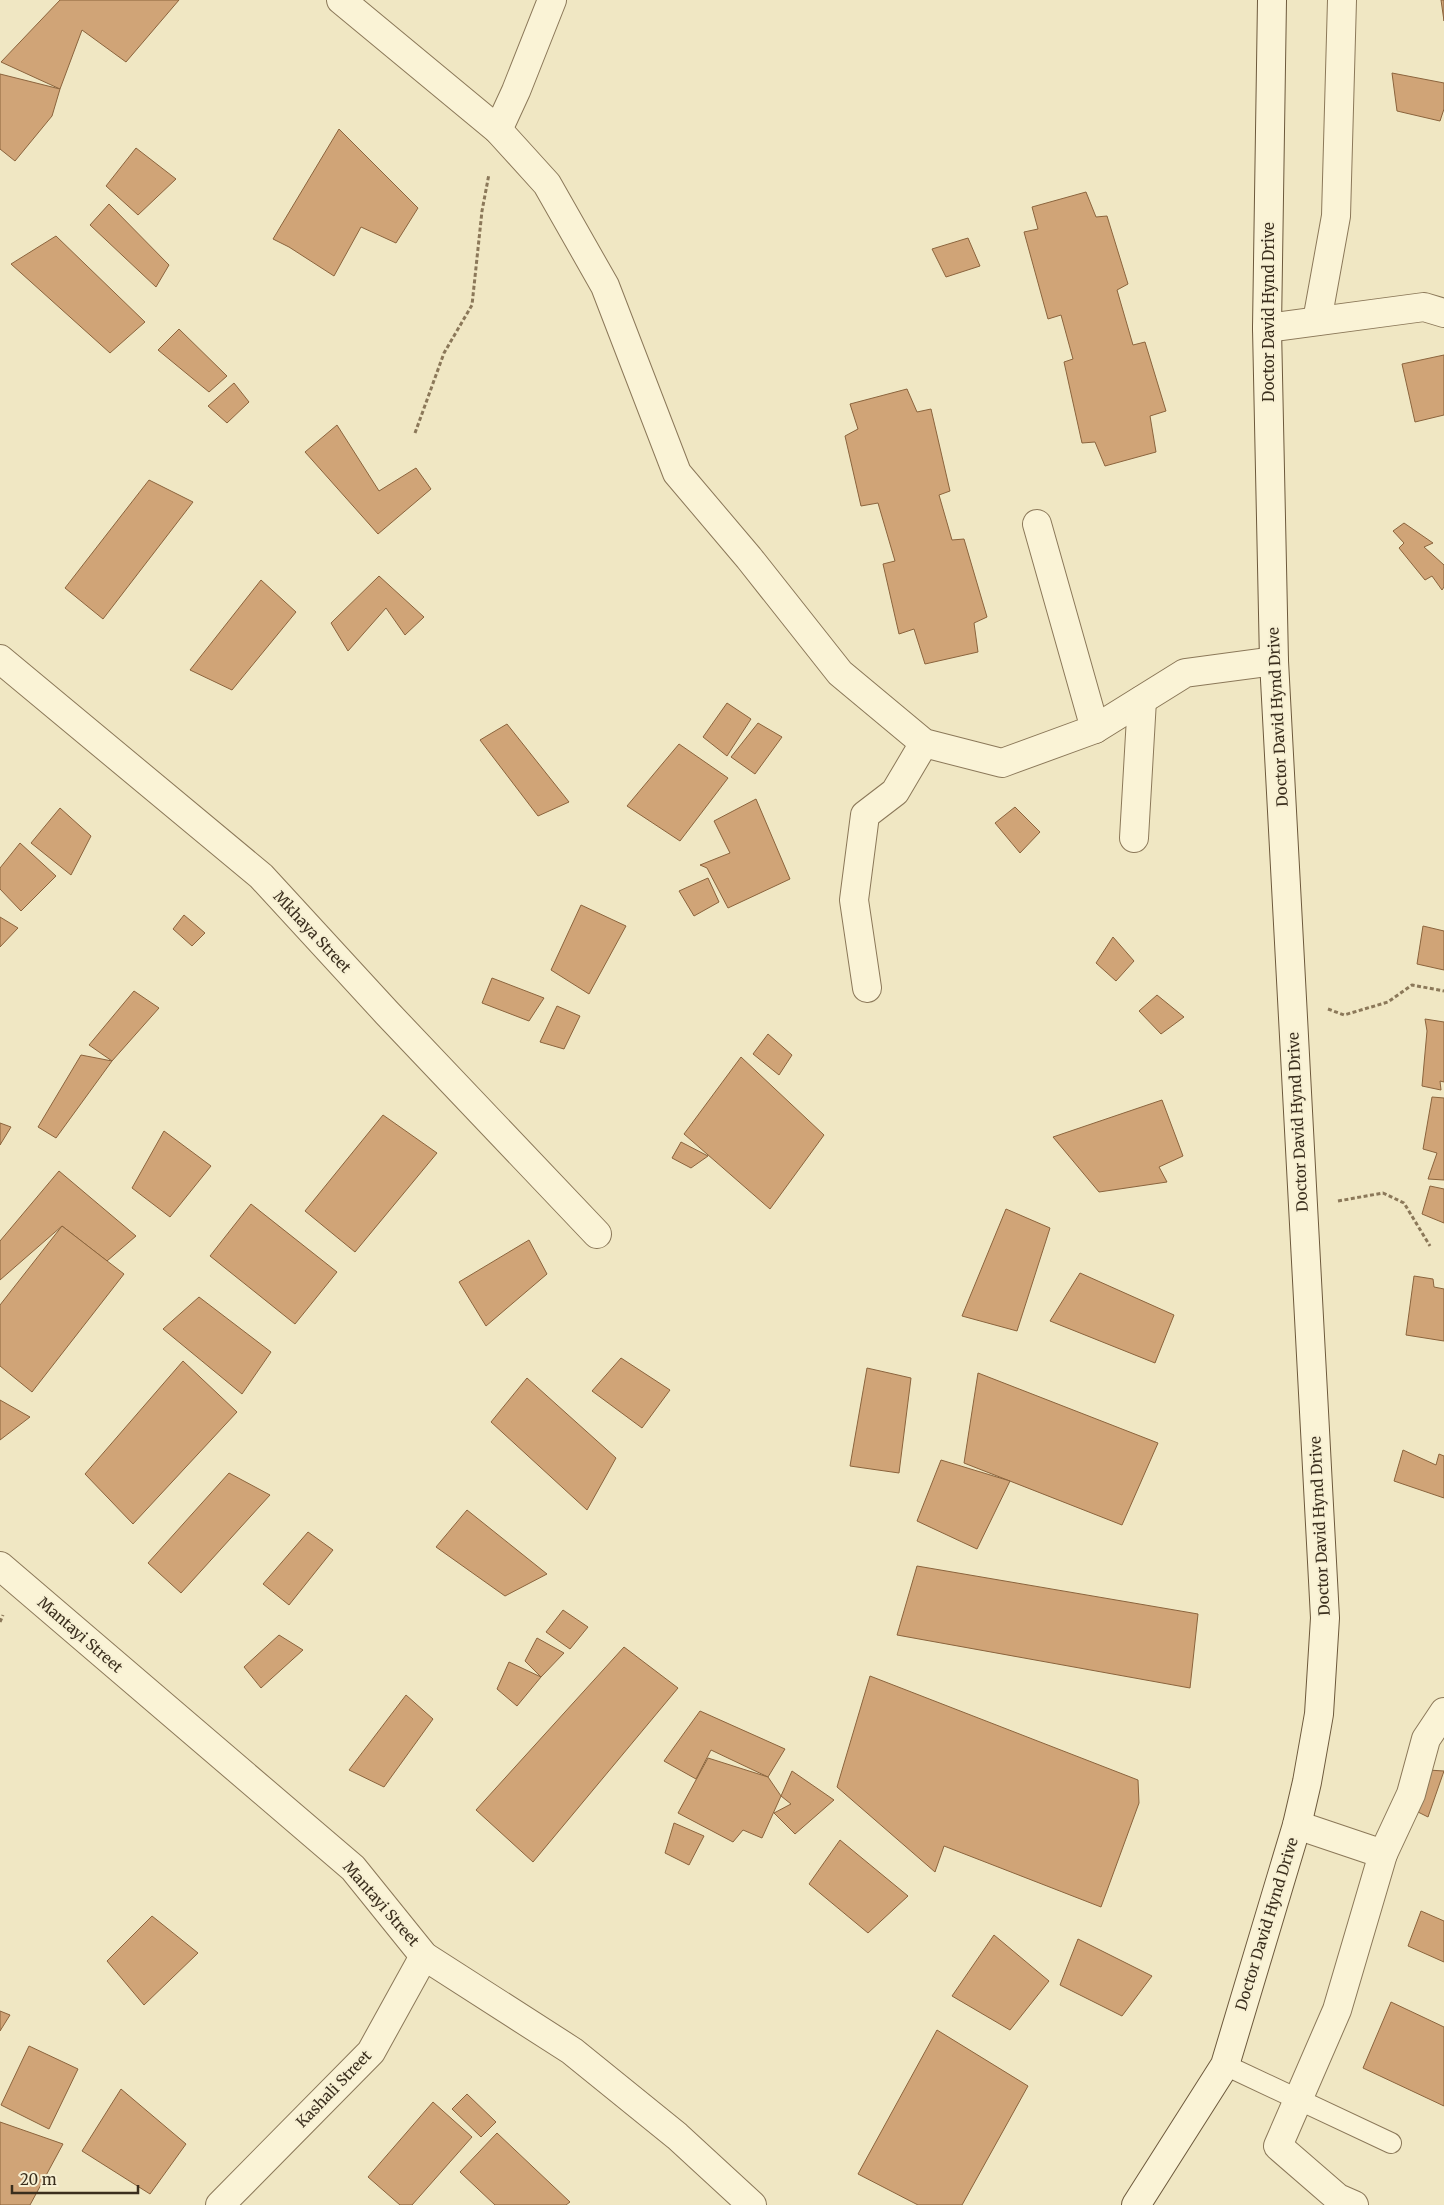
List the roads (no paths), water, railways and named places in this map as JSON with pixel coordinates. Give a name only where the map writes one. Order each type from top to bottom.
[{"type":"street","points":[[341,0],[498,130],[547,184],[605,286],[677,473],[749,558],[840,673],[924,743],[1002,764],[1095,729],[1185,673],[1274,661]]},
{"type":"street","points":[[498,130],[516,91],[552,0]]},
{"type":"street","name":"Doctor David Hynd Drive","points":[[1136,2205],[1225,2065],[1297,1824],[1319,1714],[1325,1618],[1274,661],[1267,328],[1272,0]]},
{"type":"street","points":[[1317,321],[1336,216],[1342,0]]},
{"type":"street","points":[[1267,328],[1424,307],[1444,313]]},
{"type":"street","points":[[1037,524],[1095,729]]},
{"type":"street","name":"Mkhaya Street","points":[[0,659],[261,876],[387,1013],[597,1234]]},
{"type":"street","points":[[1134,838],[1142,700]]},
{"type":"street","points":[[867,988],[854,900],[865,815],[895,792],[924,743]]},
{"type":"street","name":"Mantayi Street","points":[[0,1566],[353,1868],[424,1956],[572,2050],[677,2136],[752,2205]]},
{"type":"street","points":[[1354,2205],[1338,2198],[1278,2146],[1337,2010],[1384,1854],[1412,1794],[1426,1739],[1444,1712]]},
{"type":"street","points":[[1297,1824],[1384,1854]]},
{"type":"street","name":"Kashali Street","points":[[220,2205],[371,2052],[424,1956]]},
{"type":"lane","points":[[1225,2065],[1391,2143]]}]
